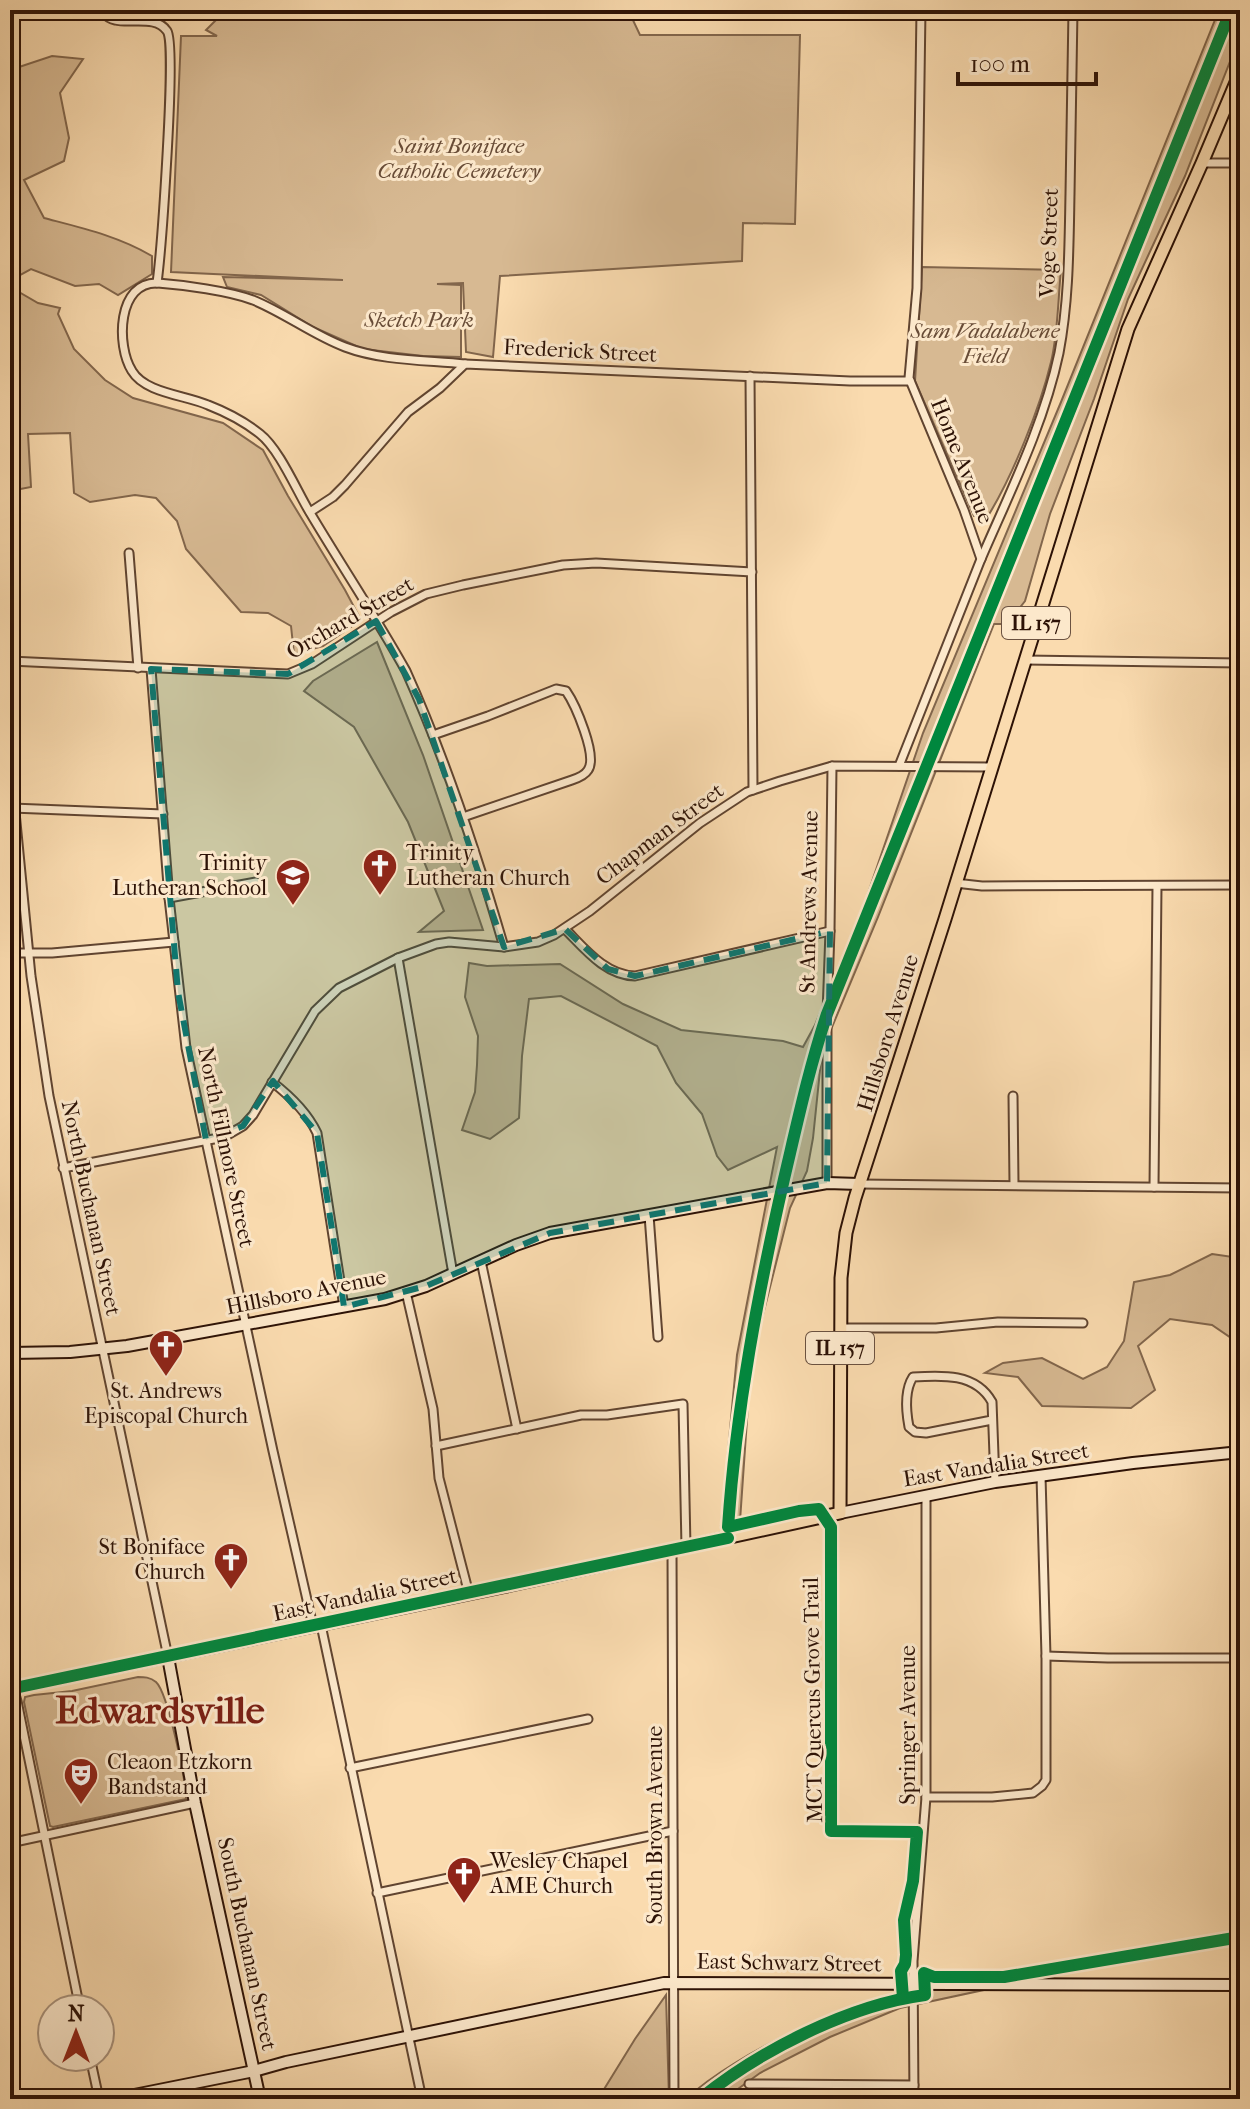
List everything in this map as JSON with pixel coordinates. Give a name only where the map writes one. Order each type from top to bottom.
[{"type":"main road","name":"Hillsboro Avenue","points":[[859,1184],[1128,329],[1240,73]]},
{"type":"main road","name":"IL 157","points":[[840,1513],[841,1278],[845,1241],[859,1184]]},
{"type":"main road","name":"East Vandalia Street","points":[[11,1685],[168,1657],[840,1513]]},
{"type":"street","points":[[100,10],[113,20],[157,23],[170,35],[171,75],[157,283],[149,284],[131,295],[124,313],[124,349],[131,371],[151,387],[230,415],[260,434],[275,449],[406,671],[463,817],[504,947]]},
{"type":"street","name":"Home Avenue","points":[[899,766],[981,559],[908,372],[918,273],[921,10]]},
{"type":"street","name":"Voge Street","points":[[981,559],[1033,435],[1059,351],[1069,251],[1073,10]]},
{"type":"street","points":[[1202,163],[1240,163]]},
{"type":"street","name":"Frederick Street","points":[[157,283],[223,292],[252,300],[330,341],[365,353],[465,364],[910,381]]},
{"type":"street","points":[[310,512],[333,497],[408,412],[465,364]]},
{"type":"street","points":[[750,376],[753,790]]},
{"type":"street","points":[[129,553],[138,668]]},
{"type":"street","name":"Orchard Street","points":[[10,661],[288,674],[312,664],[376,621],[426,594],[463,585],[563,565],[596,563],[752,572]]},
{"type":"street","points":[[1025,660],[1240,663]]},
{"type":"street","name":"North Fillmore Street","points":[[151,669],[169,898],[184,1034],[246,1326],[350,1768],[422,2099]]},
{"type":"street","points":[[433,735],[556,689],[562,689],[570,697],[582,726],[591,757],[586,773],[463,817]]},
{"type":"street","name":"North Buchanan Street","points":[[10,761],[12,808],[39,1042],[168,1657]]},
{"type":"street","name":"Chapman Street","points":[[63,1168],[224,1137],[243,1126],[253,1115],[315,1011],[347,984],[398,958],[436,944],[449,942],[504,947],[538,942],[565,929],[700,823],[753,790],[832,766],[991,767]]},
{"type":"street","name":"St Andrews Avenue","points":[[827,1183],[832,766]]},
{"type":"street","points":[[12,808],[163,814]]},
{"type":"street","points":[[169,898],[256,882]]},
{"type":"street","points":[[955,883],[982,886],[1240,885]]},
{"type":"street","points":[[1154,1187],[1157,886]]},
{"type":"street","points":[[565,929],[608,969],[627,976],[830,931]]},
{"type":"street","points":[[10,953],[92,950],[174,942]]},
{"type":"street","points":[[398,958],[453,1274]]},
{"type":"street","points":[[272,1082],[309,1119],[317,1133],[344,1307]]},
{"type":"street","points":[[1013,1096],[1014,1184]]},
{"type":"street","name":"Hillsboro Avenue","points":[[10,1353],[102,1349],[344,1307],[406,1292],[550,1233],[827,1183],[859,1184]]},
{"type":"street","points":[[859,1184],[1240,1188]]},
{"type":"street","points":[[649,1215],[658,1337]]},
{"type":"street","points":[[481,1261],[517,1429]]},
{"type":"street","points":[[406,1292],[433,1409],[439,1478],[469,1594]]},
{"type":"street","points":[[840,1328],[936,1328],[998,1322],[1083,1323]]},
{"type":"street","points":[[992,1420],[926,1433],[915,1432],[909,1427],[907,1417],[908,1384],[913,1377],[943,1375],[961,1378],[978,1385],[987,1393],[992,1402],[995,1482]]},
{"type":"street","points":[[436,1446],[581,1415],[607,1415],[683,1404],[686,1547]]},
{"type":"street","name":"East Vandalia Street","points":[[840,1513],[995,1482],[1240,1452]]},
{"type":"street","points":[[926,1797],[992,1797],[1033,1793],[1046,1780],[1041,1476]]},
{"type":"street","name":"Springer Avenue","points":[[914,2099],[913,1961],[926,1797],[926,1495]]},
{"type":"street","name":"South Brown Avenue","points":[[672,1550],[674,2099]]},
{"type":"street","points":[[1046,1656],[1240,1658]]},
{"type":"street","name":"South Buchanan Street","points":[[168,1657],[195,1803],[260,2099]]},
{"type":"street","points":[[11,1685],[17,1701],[77,1993]]},
{"type":"street","points":[[350,1768],[588,1719]]},
{"type":"street","points":[[10,1843],[195,1803]]},
{"type":"street","points":[[377,1893],[673,1831]]},
{"type":"street","name":"East Schwarz Street","points":[[114,2099],[673,1982],[1240,1985]]},
{"type":"street","points":[[93,2073],[99,2099]]},
{"type":"street","points":[[749,2084],[914,2085]]},
{"type":"highlighted area","points":[[376,621],[419,699],[504,947],[565,929],[608,969],[635,976],[830,931],[827,1183],[550,1233],[426,1286],[344,1307],[317,1133],[273,1081],[243,1126],[206,1140],[178,992],[151,669],[288,674]]},
{"type":"green space","name":"Saint Boniface Catholic Cemetery","points":[[226,10],[625,10],[640,35],[800,35],[795,224],[743,223],[742,261],[500,276],[493,357],[466,352],[463,283],[437,284],[461,285],[461,357],[363,349],[313,327],[261,295],[227,287],[223,277],[343,280],[171,272],[181,36],[217,36],[206,30]]},
{"type":"green space","points":[[1219,10],[1240,10],[1240,36],[1185,176],[1128,299],[1050,514],[1025,601],[1007,624],[994,624],[822,1051],[807,1171],[790,1208],[751,1362],[740,1521],[721,1525],[737,1355],[777,1147],[728,1170],[717,1156],[702,1114],[676,1083],[657,1046],[561,996],[529,999],[519,1118],[490,1139],[462,1130],[475,1092],[477,1065],[478,1036],[465,997],[469,963],[487,966],[560,964],[623,1004],[681,1030],[783,1041],[803,1047],[815,1025],[867,896],[923,733]]},
{"type":"green space","points":[[52,56],[83,59],[60,93],[69,138],[64,161],[24,180],[44,218],[100,233],[139,249],[152,256],[152,274],[118,295],[99,284],[75,286],[31,269],[20,275],[19,292],[38,303],[60,308],[58,314],[74,349],[105,380],[133,398],[223,423],[263,450],[361,620],[323,646],[294,654],[291,626],[268,613],[241,612],[186,549],[177,521],[156,498],[135,495],[90,502],[74,493],[70,433],[28,434],[31,487],[10,491],[10,70]]},
{"type":"green space","name":"Sam Vadalabene Field","points":[[922,267],[1061,270],[1055,340],[1046,380],[1016,461],[988,516],[974,516],[915,381]]},
{"type":"green space","points":[[377,642],[423,755],[483,930],[419,932],[444,911],[408,822],[354,727],[304,691],[313,681]]},
{"type":"green space","points":[[1212,1254],[1240,1258],[1240,1344],[1212,1325],[1170,1319],[1138,1346],[1155,1390],[1131,1408],[1042,1406],[1018,1377],[985,1373],[1003,1363],[1042,1358],[1083,1379],[1107,1367],[1124,1341],[1134,1282],[1170,1275]]},
{"type":"green space","points":[[138,1677],[152,1679],[161,1689],[176,1738],[186,1799],[50,1826],[25,1697]]},
{"type":"green space","points":[[1240,1930],[1240,1944],[1058,1974],[900,2008],[830,2037],[760,2073],[724,2099],[686,2099],[722,2071],[772,2042],[851,2009],[975,1977]]},
{"type":"green space","points":[[666,1995],[669,2099],[598,2099],[635,2039]]},
{"type":"cycle path","name":"MCT Quercus Grove Trail","points":[[903,1998],[901,1971],[906,1955],[904,1920],[913,1881],[917,1832],[831,1831],[831,1527],[819,1509],[728,1527],[736,1439],[749,1352],[784,1179],[827,1014],[1231,10]]},
{"type":"cycle path","points":[[10,1689],[728,1538]]},
{"type":"cycle path","points":[[700,2099],[749,2064],[806,2033],[866,2009],[925,1995],[924,1973],[934,1977],[1004,1977],[1240,1937]]},
{"type":"place","name":"Trinity Lutheran Church","points":[[380,897]]},
{"type":"place","name":"Trinity Lutheran School","points":[[293,907]]},
{"type":"place","name":"St. Andrews Episcopal Church","points":[[166,1378]]},
{"type":"place","name":"St Boniface Church","points":[[231,1591]]},
{"type":"place","name":"Cleaon Etzkorn Bandstand","points":[[81,1806]]},
{"type":"place","name":"Wesley Chapel AME Church","points":[[464,1905]]},
{"type":"district","name":"Edwardsville","points":[[160,1710]]},
{"type":"park label","name":"Sketch Park","points":[[419,320]]}]
